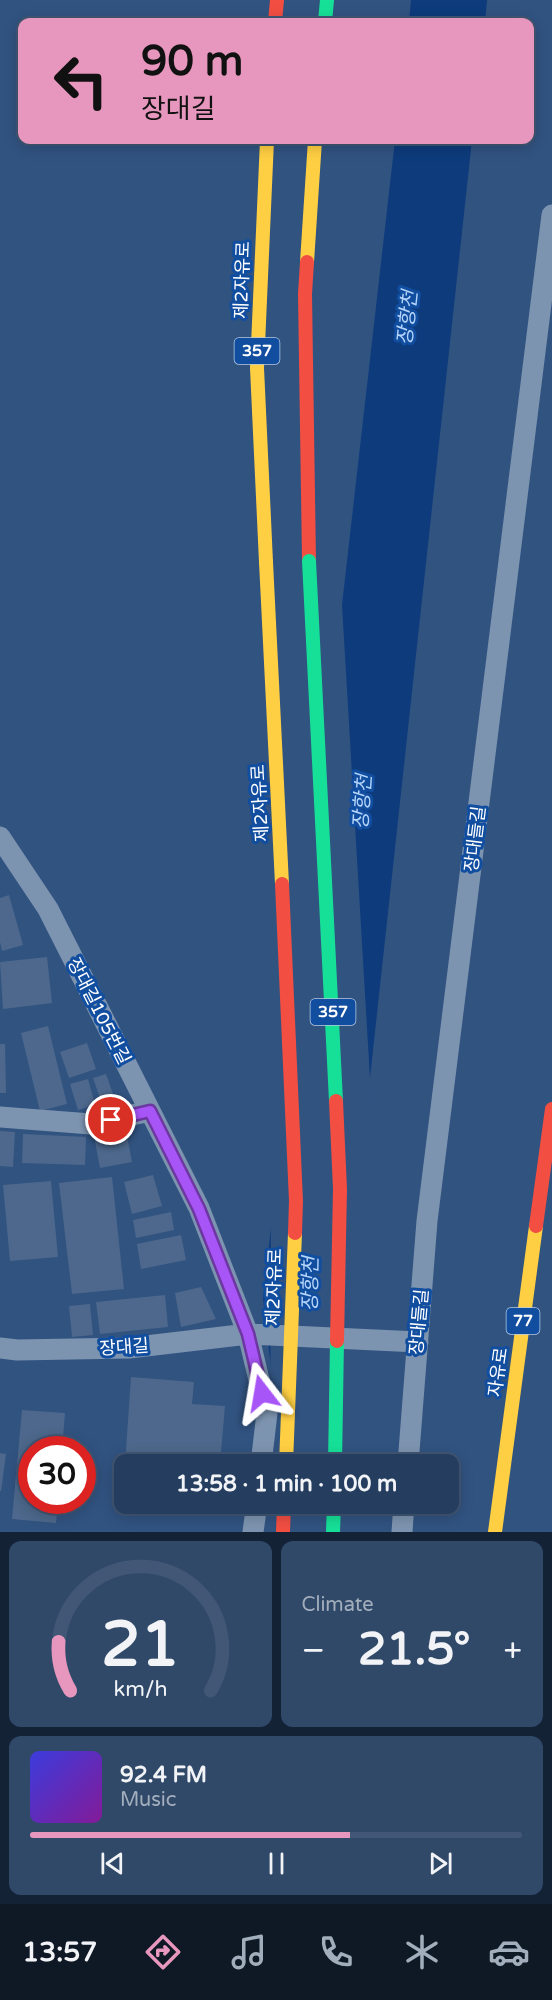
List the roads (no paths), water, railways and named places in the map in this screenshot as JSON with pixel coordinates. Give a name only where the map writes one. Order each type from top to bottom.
[{"type":"highway","points":[[275,18],[277,0]]},
{"type":"highway","points":[[325,18],[327,0]]},
{"type":"highway","name":"제2자유로","points":[[267,144],[257,368],[296,1201],[286,1454]]},
{"type":"highway","name":"357","points":[[315,144],[305,294],[309,561],[329,926],[340,1189],[335,1454]]},
{"type":"highway","name":"자유로","points":[[495,1532],[552,1109]]},
{"type":"highway","points":[[283,1532],[284,1514]]},
{"type":"highway","points":[[333,1532],[334,1514]]},
{"type":"street","name":"장대들길","points":[[408,1454],[410,1341],[427,1221],[552,215]]},
{"type":"street","name":"장대길105번길","points":[[0,837],[48,909],[199,1209],[254,1334],[267,1413],[262,1454]]},
{"type":"street","points":[[0,1117],[91,1124],[150,1111]]},
{"type":"street","name":"장대길","points":[[0,1348],[17,1350],[129,1348],[254,1334],[410,1341]]},
{"type":"street","points":[[253,1532],[255,1514]]},
{"type":"street","points":[[402,1532],[403,1514]]},
{"type":"water","points":[[411,0],[487,0],[485,18],[409,18]]},
{"type":"water","name":"장항천","points":[[395,144],[472,144],[344,1317],[275,1403],[263,1298]]}]
